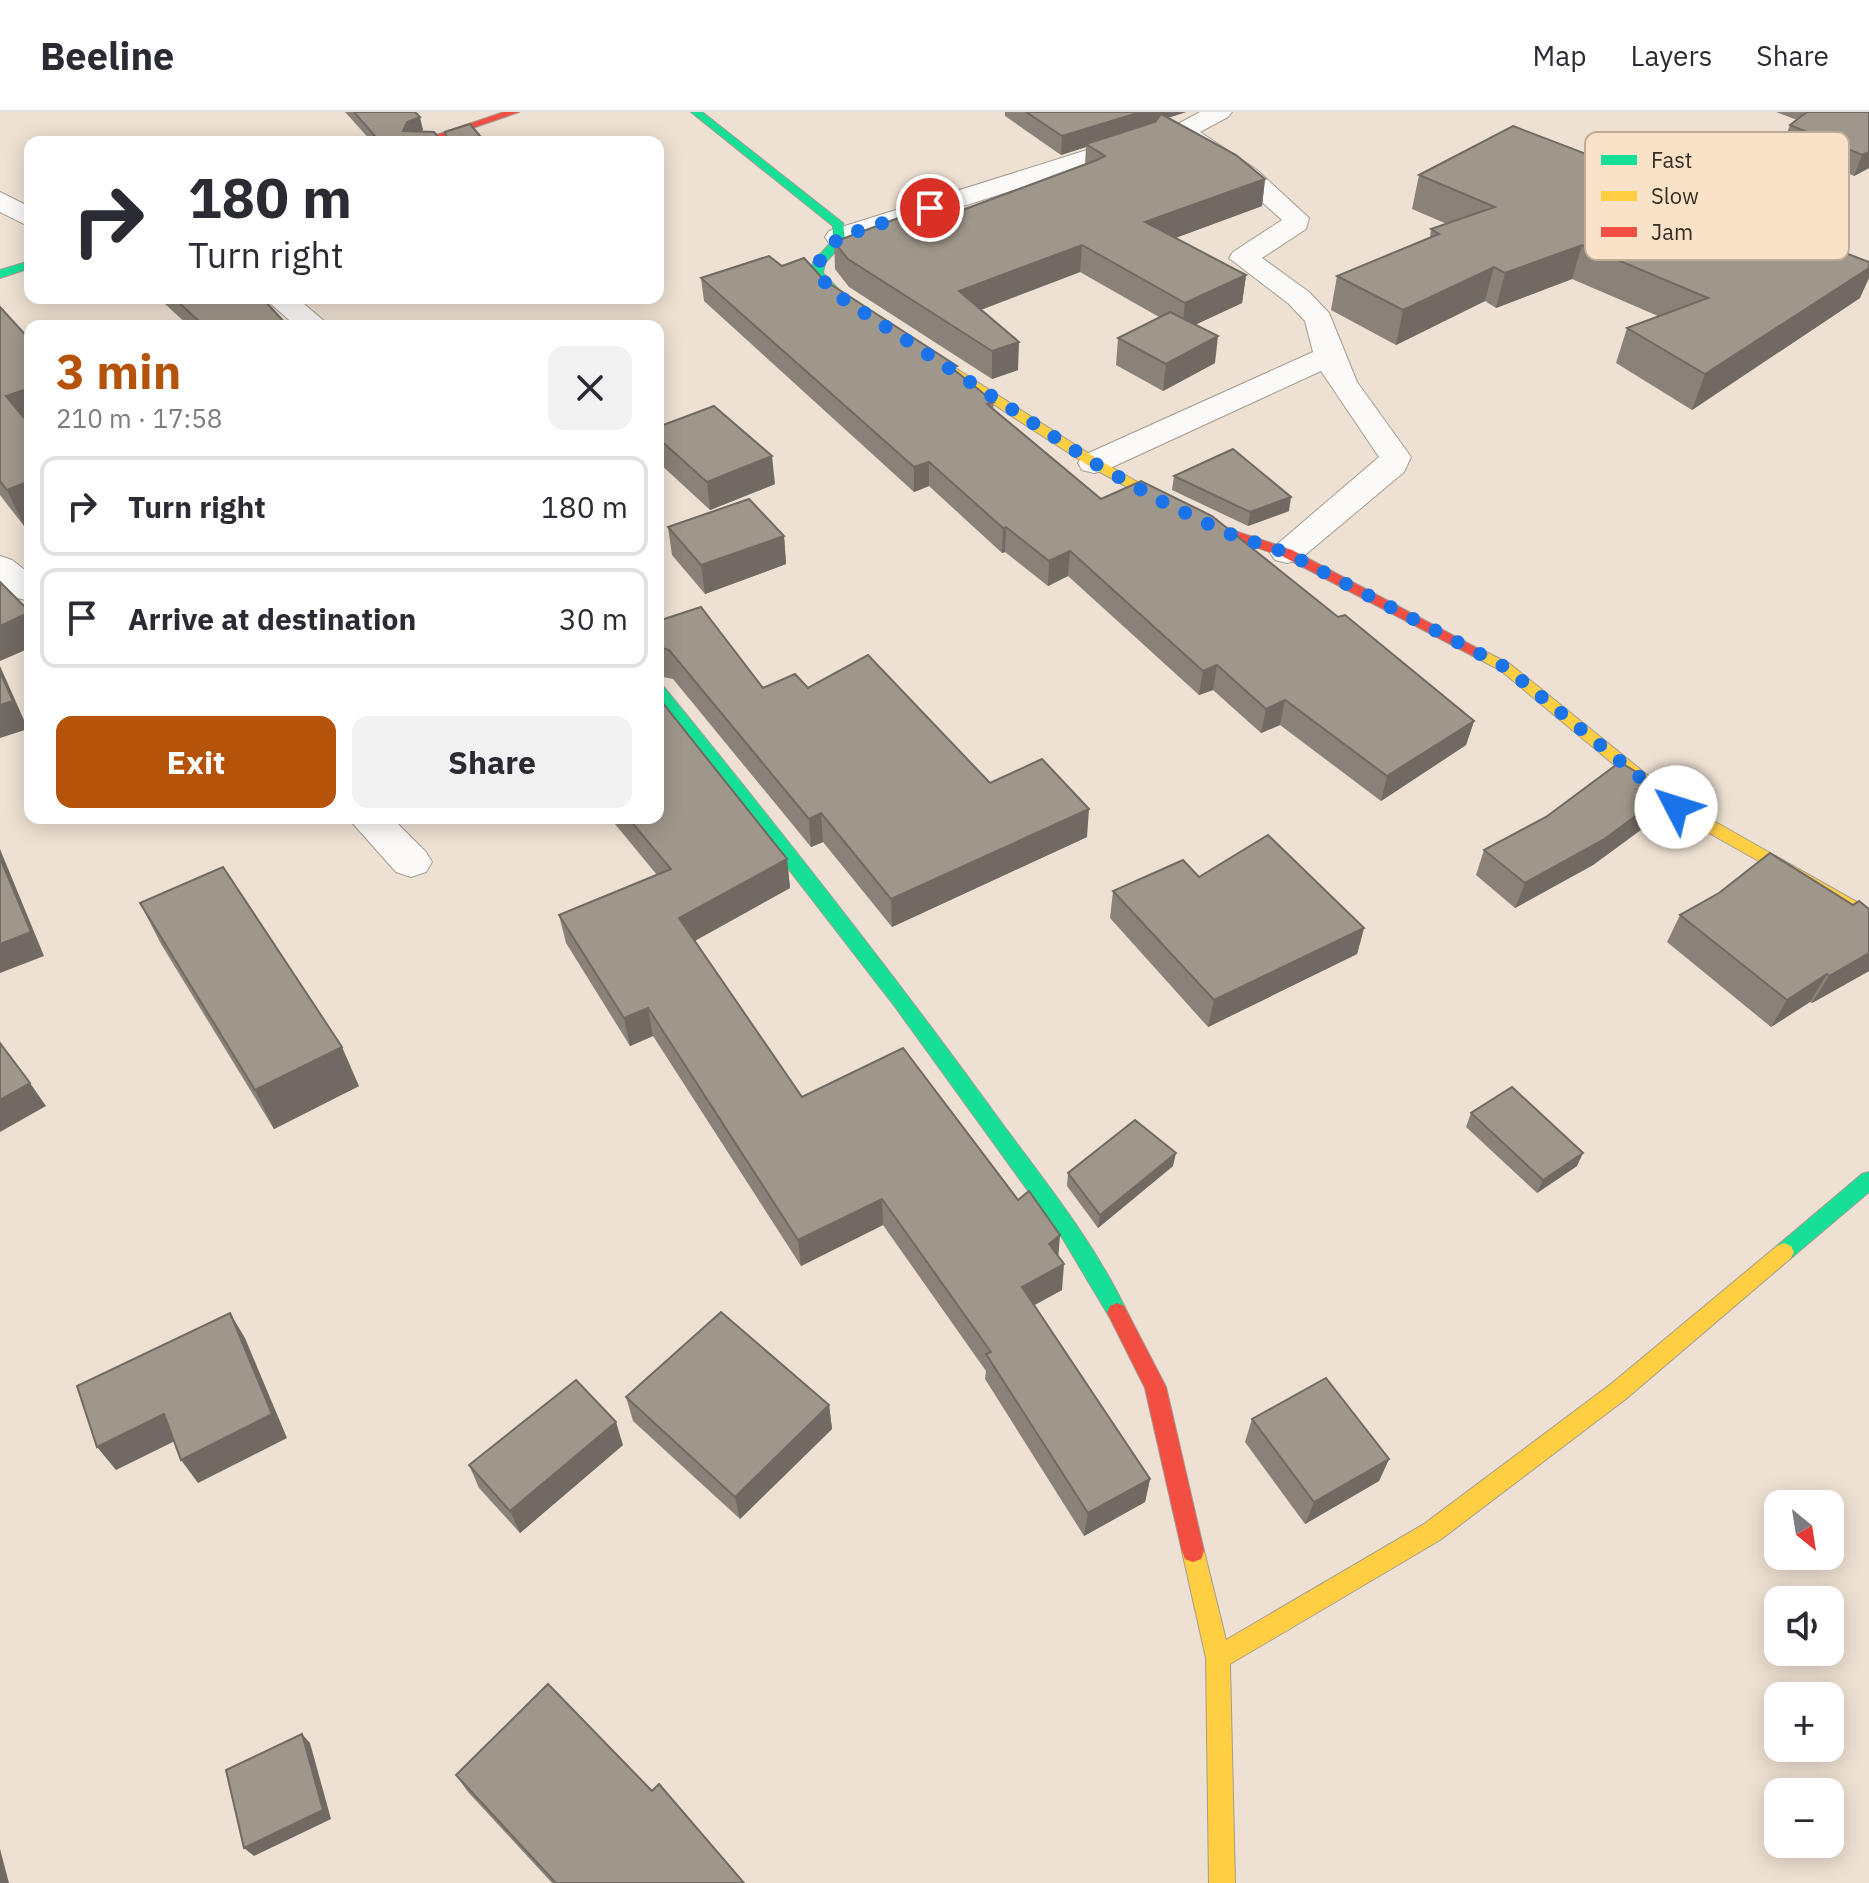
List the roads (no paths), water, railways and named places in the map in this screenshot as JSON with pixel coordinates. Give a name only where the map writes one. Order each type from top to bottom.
[{"type":"street","points":[[440,136],[514,112]]},
{"type":"street","points":[[696,112],[839,225],[839,237]]},
{"type":"street","points":[[1219,112],[1185,130],[1195,145],[1233,165],[1270,194],[1295,218],[1296,223],[1243,258],[1299,298],[1319,319],[1329,356],[1357,405],[1395,457],[1392,465],[1287,553]]},
{"type":"street","points":[[875,320],[837,295],[817,274],[819,262],[839,237],[1143,140]]},
{"type":"street","points":[[0,200],[24,215]]},
{"type":"street","points":[[0,274],[24,266]]},
{"type":"street","points":[[287,304],[307,320]]},
{"type":"street","points":[[900,337],[1094,463],[1161,501],[1227,533],[1287,553],[1505,667],[1676,807],[1869,917]]},
{"type":"street","points":[[1094,463],[1329,356]]},
{"type":"street","points":[[0,567],[24,586]]},
{"type":"street","points":[[664,697],[778,837],[948,1064],[1096,1270],[1155,1387],[1218,1658],[1222,1883]]},
{"type":"street","points":[[374,824],[411,862]]},
{"type":"street","points":[[1218,1658],[1432,1532],[1619,1391],[1869,1180]]}]
